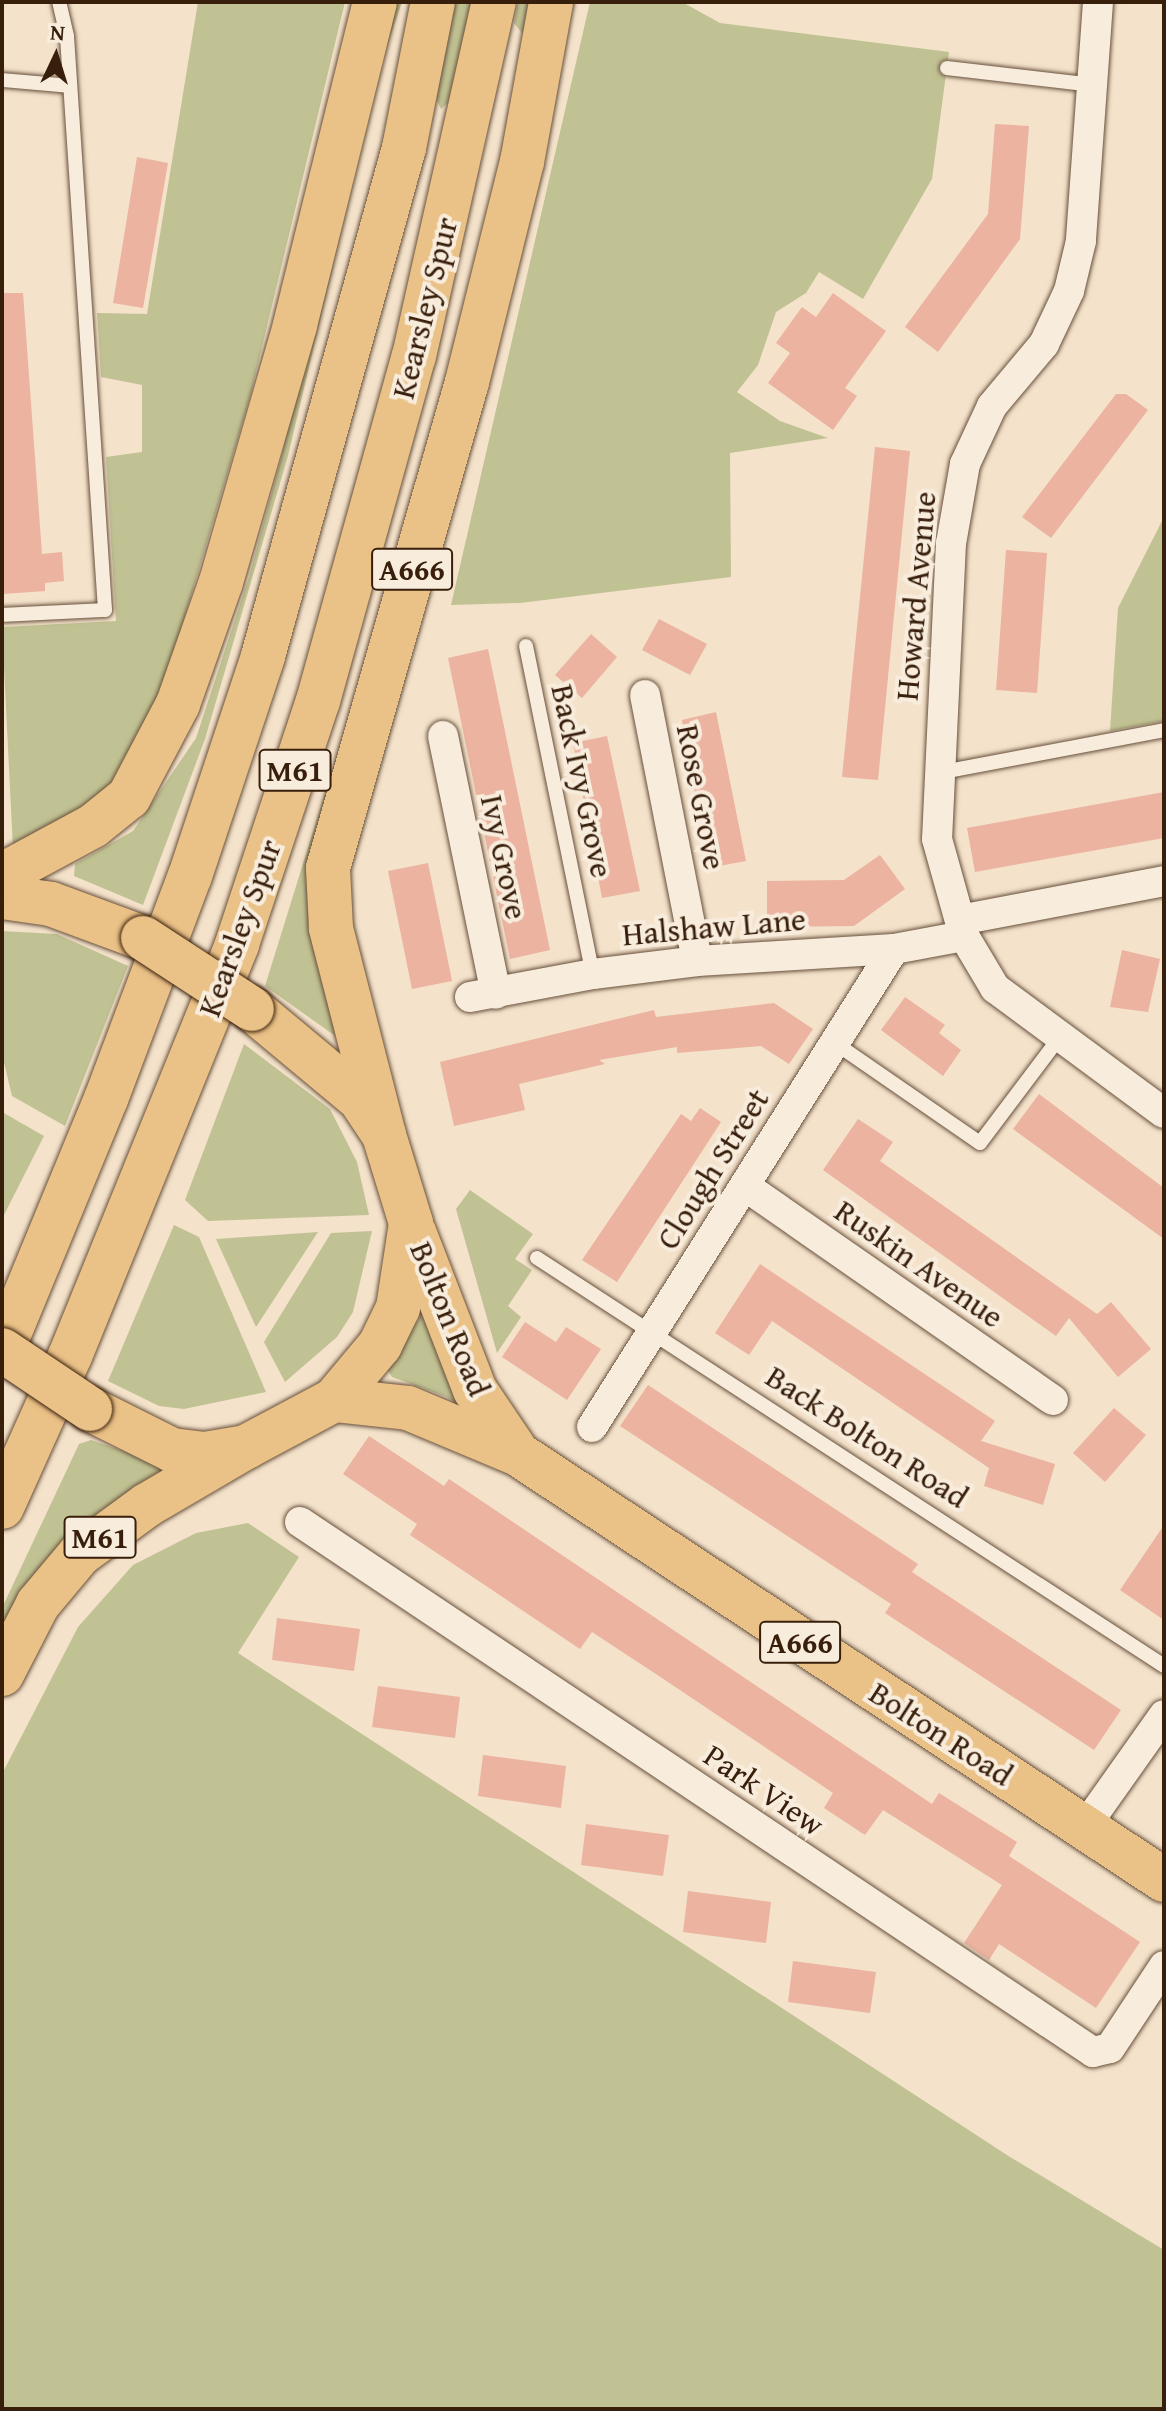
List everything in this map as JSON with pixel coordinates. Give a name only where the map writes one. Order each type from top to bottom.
[{"type":"main road","points":[[2,875],[93,826],[129,797],[178,704],[221,582],[295,325],[375,2]]},
{"type":"main road","name":"Kearsley Spur","points":[[2,1350],[118,1070],[190,876],[263,656],[404,148],[433,2]]},
{"type":"main road","name":"Kearsley Spur","points":[[2,1507],[70,1356],[237,944],[313,715],[414,356],[494,2]]},
{"type":"main road","name":"A666","points":[[2,1350],[90,1409],[172,1450],[205,1454],[246,1447],[334,1400],[380,1345],[398,1308],[411,1223],[384,1135],[331,928],[328,868],[467,382],[522,162],[551,2]]},
{"type":"main road","name":"A666","points":[[2,897],[51,904],[143,938],[252,1009],[360,1099],[384,1135]]},
{"type":"main road","name":"Bolton Road","points":[[411,1223],[475,1390],[518,1454]]},
{"type":"main road","name":"Bolton Road","points":[[334,1400],[408,1408],[518,1454],[1164,1880]]},
{"type":"main road","name":"M61","points":[[2,1674],[38,1604],[80,1554],[147,1505],[246,1447]]},
{"type":"street","name":"Howard Avenue","points":[[1098,2],[1081,241],[1069,291],[1044,344],[992,406],[965,464],[951,543],[937,773],[937,839],[962,928],[995,988],[1164,1113]]},
{"type":"street","name":"Rose Grove","points":[[645,695],[697,961]]},
{"type":"street","name":"Ivy Grove","points":[[443,736],[483,996]]},
{"type":"street","name":"Halshaw Lane","points":[[483,996],[593,974],[697,961],[894,949],[962,928],[1164,881]]},
{"type":"street","name":"Clough Street","points":[[592,1427],[894,949]]},
{"type":"street","name":"Ruskin Avenue","points":[[745,1186],[1053,1400]]},
{"type":"street","name":"Park View","points":[[300,1522],[1093,2052],[1110,2048],[1164,1966]]},
{"type":"street","points":[[1084,1828],[1164,1715]]},
{"type":"lane","points":[[2,615],[105,610],[70,86],[59,2]]},
{"type":"lane","points":[[947,68],[1093,85]]},
{"type":"lane","points":[[2,80],[70,86]]},
{"type":"lane","name":"Back Ivy Grove","points":[[526,646],[593,974]]},
{"type":"lane","points":[[937,773],[1164,730]]},
{"type":"lane","points":[[835,1043],[980,1143],[1059,1038]]},
{"type":"lane","name":"Back Bolton Road","points":[[537,1258],[1164,1666]]},
{"type":"green space","points":[[198,2],[345,2],[250,397],[167,677],[121,784],[13,849],[2,627],[116,621],[106,457],[142,452],[142,385],[101,377],[97,313],[147,314]]},
{"type":"green space","points":[[387,2],[402,2],[380,67],[288,456],[205,739],[143,905],[74,876],[75,864],[133,831],[196,738],[249,577],[282,455]]},
{"type":"green space","points":[[454,2],[471,2],[454,97],[441,109],[433,92]]},
{"type":"green space","points":[[518,2],[534,2],[470,309],[420,509],[320,840],[316,903],[343,1036],[338,1038],[265,986],[421,484],[477,264],[526,38],[514,23]]},
{"type":"green space","points":[[590,2],[682,2],[720,23],[949,52],[932,179],[863,299],[819,272],[806,293],[776,312],[758,365],[737,392],[780,421],[828,438],[730,453],[731,577],[520,603],[451,605]]},
{"type":"green space","points":[[1164,517],[1164,721],[1110,731],[1118,608]]},
{"type":"green space","points":[[2,931],[57,934],[128,966],[65,1126],[12,1096],[2,1054]]},
{"type":"green space","points":[[244,1044],[330,1109],[357,1162],[369,1215],[208,1221],[185,1200]]},
{"type":"green space","points":[[2,1112],[44,1136],[2,1219]]},
{"type":"green space","points":[[470,1190],[533,1234],[515,1259],[532,1270],[508,1306],[521,1317],[497,1353],[456,1209]]},
{"type":"green space","points":[[174,1225],[199,1237],[266,1392],[184,1409],[159,1406],[108,1381]]},
{"type":"green space","points":[[372,1231],[353,1312],[337,1337],[285,1382],[264,1342],[331,1233]]},
{"type":"green space","points":[[318,1232],[256,1327],[216,1239]]},
{"type":"green space","points":[[425,1309],[473,1413],[447,1397],[392,1377],[387,1369]]},
{"type":"green space","points":[[91,1440],[162,1464],[165,1471],[2,1652],[2,1608],[79,1444]]},
{"type":"green space","points":[[248,1523],[299,1557],[238,1653],[1010,2157],[1164,2250],[1164,2409],[2,2409],[2,1774],[78,1627],[133,1565],[196,1533]]},
{"type":"building","points":[[995,124],[1029,126],[1020,239],[938,352],[905,327],[988,214]]},
{"type":"building","points":[[137,157],[168,163],[143,308],[113,303]]},
{"type":"building","points":[[2,293],[23,293],[42,554],[62,552],[64,581],[45,583],[45,591],[3,594]]},
{"type":"building","points":[[833,293],[886,331],[845,388],[857,396],[833,430],[768,383],[790,353],[776,343],[802,307],[816,317]]},
{"type":"building","points":[[1116,394],[1126,394],[1148,410],[1051,538],[1022,517]]},
{"type":"building","points":[[875,447],[910,451],[878,780],[842,777]]},
{"type":"building","points":[[1006,550],[1047,553],[1037,693],[996,690]]},
{"type":"building","points":[[659,619],[707,644],[690,675],[642,650]]},
{"type":"building","points":[[591,634],[617,657],[582,698],[555,675]]},
{"type":"building","points":[[488,649],[550,950],[510,959],[448,658]]},
{"type":"building","points":[[716,712],[746,861],[708,868],[682,720]]},
{"type":"building","points":[[607,736],[640,891],[602,898],[573,743]]},
{"type":"building","points":[[1164,792],[1164,838],[975,872],[967,828]]},
{"type":"building","points":[[880,855],[905,889],[854,926],[767,927],[767,881],[844,880]]},
{"type":"building","points":[[428,863],[452,981],[412,989],[388,871]]},
{"type":"building","points":[[1122,950],[1160,959],[1148,1012],[1110,1007]]},
{"type":"building","points":[[905,997],[945,1025],[939,1033],[961,1050],[943,1076],[881,1030]]},
{"type":"building","points":[[774,1003],[813,1029],[789,1064],[761,1046],[677,1053],[677,1047],[599,1060],[605,1064],[519,1084],[525,1110],[454,1126],[440,1062],[654,1010],[656,1017]]},
{"type":"building","points":[[1039,1094],[1164,1188],[1164,1239],[1013,1129]]},
{"type":"building","points":[[700,1108],[721,1122],[617,1282],[582,1260],[681,1114],[691,1121]]},
{"type":"building","points":[[858,1119],[893,1142],[880,1161],[1097,1314],[1111,1302],[1151,1349],[1118,1377],[1069,1318],[1056,1336],[823,1170]]},
{"type":"building","points":[[760,1264],[995,1421],[981,1441],[1055,1464],[1043,1505],[984,1486],[989,1468],[772,1321],[749,1355],[715,1333]]},
{"type":"building","points":[[525,1322],[556,1342],[566,1327],[601,1349],[567,1400],[502,1357]]},
{"type":"building","points":[[648,1385],[918,1564],[912,1572],[1121,1710],[1094,1750],[885,1613],[891,1604],[620,1426]]},
{"type":"building","points":[[1114,1408],[1146,1435],[1105,1482],[1073,1453]]},
{"type":"building","points":[[369,1436],[444,1486],[449,1479],[932,1804],[939,1793],[1017,1842],[1009,1856],[1140,1942],[1096,2008],[999,1944],[989,1960],[964,1943],[1002,1885],[883,1810],[865,1835],[824,1808],[833,1793],[662,1678],[592,1632],[580,1649],[410,1535],[417,1524],[343,1474]]},
{"type":"building","points":[[1164,1525],[1164,1620],[1120,1590]]},
{"type":"building","points":[[277,1618],[360,1629],[354,1671],[272,1660]]},
{"type":"building","points":[[378,1686],[460,1697],[455,1738],[372,1727]]},
{"type":"building","points":[[483,1755],[566,1766],[561,1808],[478,1796]]},
{"type":"building","points":[[586,1824],[669,1835],[663,1876],[581,1865]]},
{"type":"building","points":[[688,1891],[771,1902],[766,1943],[683,1932]]},
{"type":"building","points":[[793,1961],[876,1972],[870,2013],[788,2002]]}]
